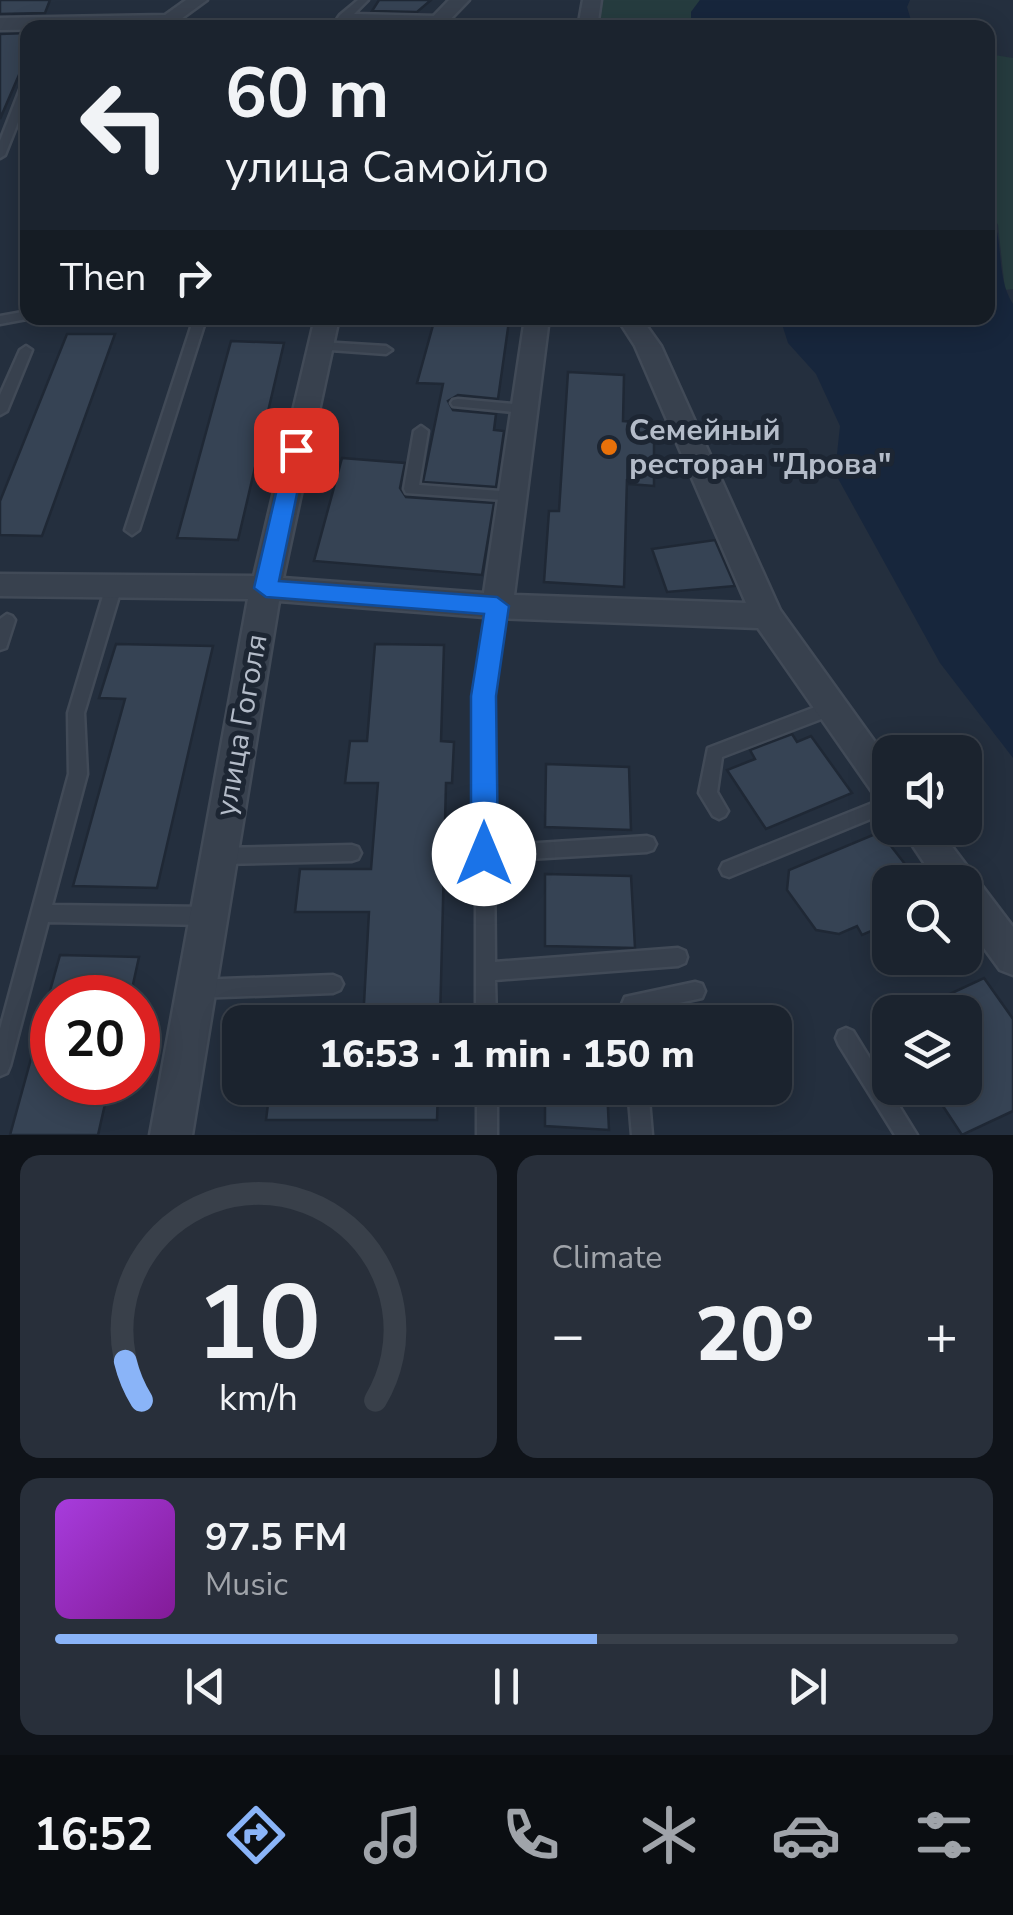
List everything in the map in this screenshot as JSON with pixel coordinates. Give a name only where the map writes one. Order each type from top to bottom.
[{"type":"street","points":[[171,20],[198,0]]},
{"type":"street","points":[[438,20],[460,0]]},
{"type":"street","points":[[497,606],[537,325]]},
{"type":"street","points":[[634,325],[648,346],[767,616],[872,765]]},
{"type":"street","name":"улица Гоголя","points":[[172,1135],[266,588],[325,328]]},
{"type":"street","points":[[0,585],[266,588],[497,606],[767,616]]},
{"type":"street","points":[[982,915],[1013,957]]},
{"type":"lane","points":[[340,20],[362,0]]},
{"type":"lane","points":[[343,16],[388,20]]},
{"type":"lane","points":[[0,156],[20,103]]},
{"type":"lane","points":[[132,530],[197,325]]},
{"type":"lane","points":[[287,325],[325,328],[386,350]]},
{"type":"lane","points":[[0,411],[26,350]]},
{"type":"lane","points":[[458,402],[524,408]]},
{"type":"lane","points":[[422,430],[412,490],[512,497]]},
{"type":"lane","points":[[0,1066],[78,774],[76,712],[114,586]]},
{"type":"lane","points":[[486,1005],[484,696],[497,606]]},
{"type":"lane","points":[[0,644],[7,620]]},
{"type":"lane","points":[[718,811],[708,793],[714,753],[831,708]]},
{"type":"lane","points":[[730,869],[872,811]]},
{"type":"lane","points":[[484,854],[647,844]]},
{"type":"lane","points":[[218,856],[352,853]]},
{"type":"lane","points":[[41,913],[208,916]]},
{"type":"lane","points":[[486,972],[678,957]]},
{"type":"lane","points":[[196,989],[333,984]]},
{"type":"lane","points":[[632,1005],[695,990]]},
{"type":"lane","points":[[846,1038],[907,1135]]},
{"type":"lane","points":[[487,1105],[487,1135]]},
{"type":"lane","points":[[639,1105],[642,1135]]},
{"type":"green space","points":[[602,0],[700,0],[691,12],[691,20],[598,20]]},
{"type":"green space","points":[[995,55],[1013,58],[1013,289],[1005,290],[998,225]]},
{"type":"water","points":[[700,0],[910,0],[907,7],[911,20],[691,20],[691,12]]},
{"type":"water","points":[[995,225],[1004,281],[1013,304],[1013,758],[940,663],[835,473],[840,426],[816,374],[788,343],[782,325],[995,325]]},
{"type":"building","points":[[0,0],[50,0],[45,13],[0,14]]},
{"type":"building","points":[[379,0],[431,0],[417,12],[372,11]]},
{"type":"building","points":[[20,33],[20,73],[0,119],[0,34]]},
{"type":"building","points":[[433,325],[508,325],[498,399],[458,395],[448,401],[453,410],[496,414],[494,430],[504,431],[496,487],[423,482],[443,384],[417,383]]},
{"type":"building","points":[[67,334],[115,334],[42,536],[0,535],[0,501]]},
{"type":"building","points":[[231,341],[284,343],[238,540],[177,538]]},
{"type":"building","points":[[568,372],[624,375],[623,421],[664,424],[670,436],[654,439],[654,486],[629,484],[627,479],[624,587],[544,582],[549,511],[559,511]]},
{"type":"building","points":[[342,458],[405,463],[400,488],[406,497],[494,503],[482,575],[314,561]]},
{"type":"building","points":[[715,540],[735,586],[667,592],[652,549]]},
{"type":"building","points":[[116,644],[213,646],[157,888],[73,886],[125,699],[99,698]]},
{"type":"building","points":[[375,644],[444,645],[441,741],[454,742],[452,783],[446,783],[440,1005],[364,1005],[369,912],[295,912],[300,869],[371,869],[378,783],[345,783],[350,741],[367,741]]},
{"type":"building","points":[[792,734],[797,742],[811,736],[852,793],[766,829],[727,770],[755,759],[750,750]]},
{"type":"building","points":[[546,764],[629,767],[631,830],[545,827]]},
{"type":"building","points":[[872,835],[872,845],[890,845],[906,865],[872,865],[872,931],[862,935],[857,926],[839,934],[816,930],[787,890],[789,870]]},
{"type":"building","points":[[545,874],[631,876],[635,948],[545,946]]},
{"type":"building","points":[[60,955],[139,957],[135,975],[54,975]]},
{"type":"building","points":[[984,978],[1013,1019],[1013,1111],[962,1135],[942,1105],[982,1105],[982,995],[948,995]]},
{"type":"building","points":[[30,1062],[30,1105],[105,1105],[98,1135],[10,1135]]},
{"type":"building","points":[[268,1105],[437,1105],[437,1120],[266,1120]]},
{"type":"building","points":[[545,1105],[608,1105],[609,1130],[545,1126]]},
{"type":"place","name":"Семейный ресторан \"Дрова\"","points":[[609,447]]},
{"type":"route","points":[[296,450],[266,588],[497,606],[484,696],[484,854]]}]
